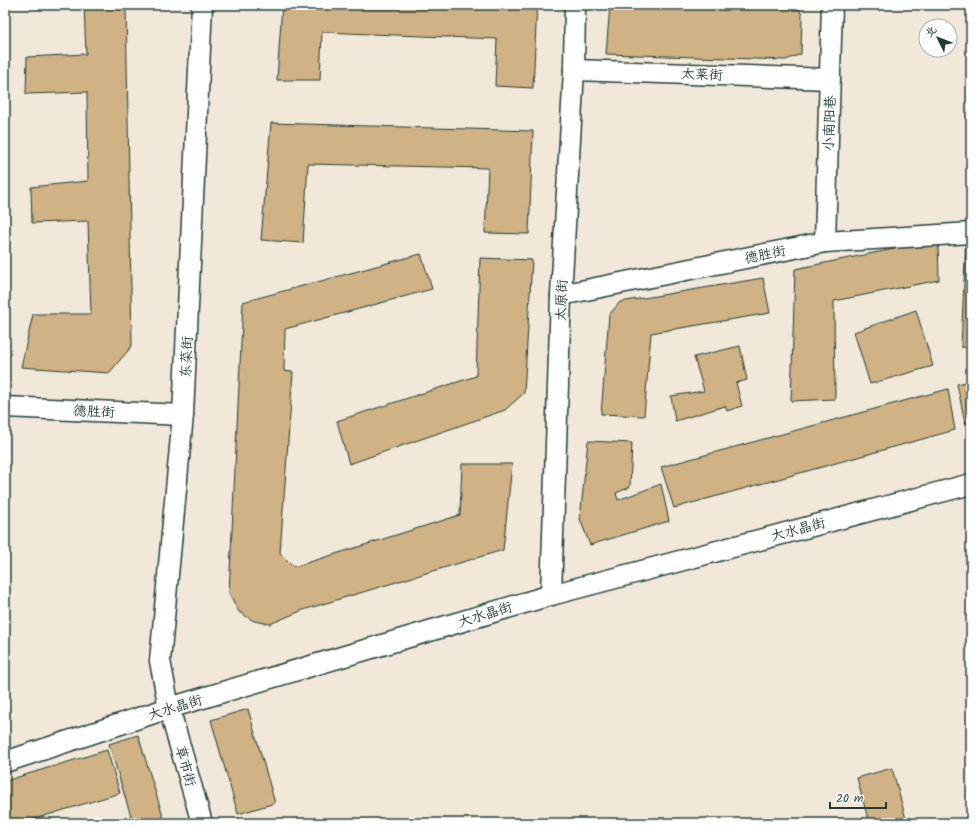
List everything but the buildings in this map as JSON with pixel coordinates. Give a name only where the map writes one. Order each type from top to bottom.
[{"type":"street","name":"东菜街","points":[[169,708],[160,661],[183,415],[202,5]]},
{"type":"street","name":"太原街","points":[[551,594],[561,295],[574,70],[575,5]]},
{"type":"street","name":"小南阳巷","points":[[825,242],[832,5]]},
{"type":"street","name":"太莱街","points":[[574,70],[830,79]]},
{"type":"street","name":"德胜街","points":[[561,295],[825,242],[971,232]]},
{"type":"street","name":"德胜街","points":[[5,407],[183,415]]},
{"type":"street","name":"大水晶街","points":[[5,762],[169,708],[551,594],[971,484]]},
{"type":"street","name":"草市街","points":[[169,708],[202,823]]}]
